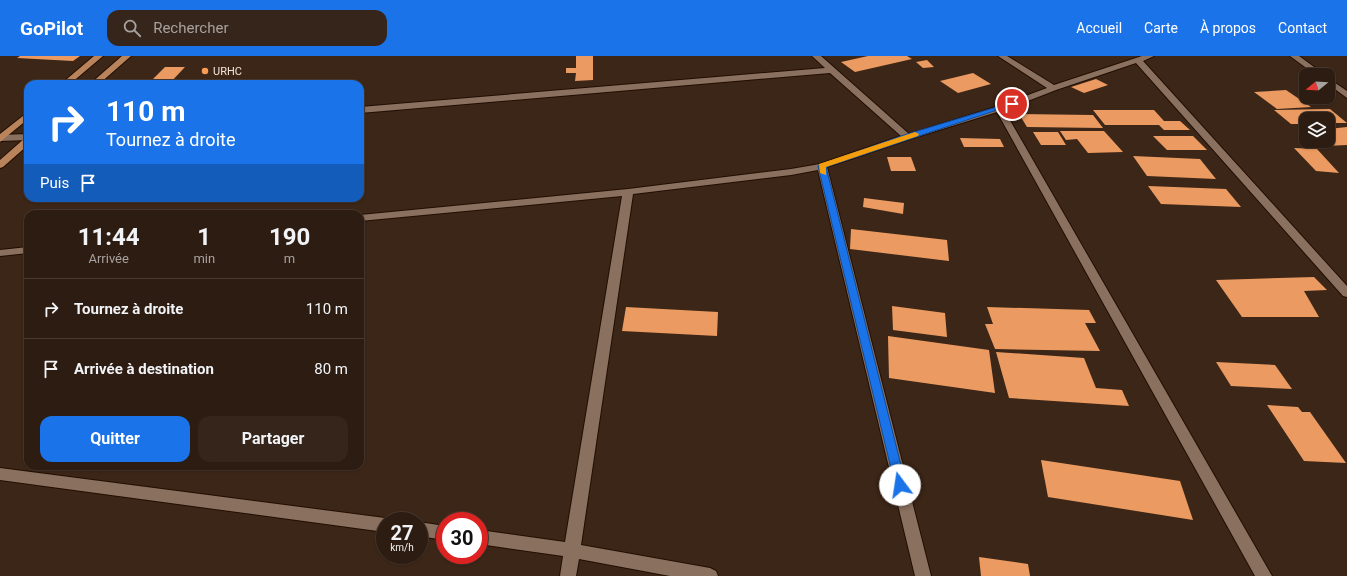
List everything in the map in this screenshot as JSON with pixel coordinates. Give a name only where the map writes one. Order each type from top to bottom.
[{"type":"main road","points":[[70,80],[99,56]]},
{"type":"main road","points":[[99,80],[127,56]]},
{"type":"main road","points":[[0,138],[24,118]]},
{"type":"main road","points":[[0,165],[24,143]]},
{"type":"street","points":[[816,56],[907,137]]},
{"type":"street","points":[[1002,56],[1053,88]]},
{"type":"street","points":[[364,218],[628,192],[791,172],[822,166],[907,137],[998,109],[1053,88],[1150,56]]},
{"type":"street","points":[[1294,56],[1311,68]]},
{"type":"street","points":[[1138,60],[1347,293]]},
{"type":"street","points":[[364,110],[833,70]]},
{"type":"street","points":[[1335,86],[1347,95]]},
{"type":"street","points":[[998,109],[1264,576]]},
{"type":"street","points":[[0,138],[24,139]]},
{"type":"street","points":[[822,166],[923,576]]},
{"type":"street","points":[[568,576],[628,192]]},
{"type":"street","points":[[0,253],[24,250]]},
{"type":"street","points":[[0,474],[376,524]]},
{"type":"street","points":[[488,538],[571,550],[710,576]]},
{"type":"building","points":[[20,56],[80,56],[73,61],[17,58]]},
{"type":"building","points":[[576,56],[593,56],[593,80],[575,81],[576,73],[566,73],[566,68],[576,68]]},
{"type":"building","points":[[868,56],[907,56],[912,59],[855,72],[841,62]]},
{"type":"building","points":[[927,60],[934,67],[923,68],[916,62]]},
{"type":"building","points":[[165,67],[185,67],[173,80],[152,80]]},
{"type":"building","points":[[973,73],[991,84],[958,93],[940,81]]},
{"type":"building","points":[[1096,79],[1108,85],[1084,93],[1071,87]]},
{"type":"building","points":[[1286,90],[1299,99],[1299,104],[1307,104],[1311,107],[1277,109],[1254,92]]},
{"type":"building","points":[[1330,109],[1334,112],[1299,112],[1299,124],[1291,124],[1274,110]]},
{"type":"building","points":[[1093,110],[1154,110],[1164,121],[1180,121],[1190,130],[1164,130],[1159,125],[1105,125]]},
{"type":"building","points":[[1335,113],[1347,123],[1335,123]]},
{"type":"building","points":[[1019,114],[1093,115],[1103,128],[1027,127]]},
{"type":"building","points":[[1347,127],[1347,145],[1335,146],[1335,128]]},
{"type":"building","points":[[1060,131],[1104,131],[1123,152],[1088,153],[1077,139],[1066,140]]},
{"type":"building","points":[[1033,132],[1058,132],[1066,145],[1041,145]]},
{"type":"building","points":[[1153,136],[1193,136],[1207,150],[1167,150]]},
{"type":"building","points":[[960,138],[1000,139],[1004,147],[964,147]]},
{"type":"building","points":[[1294,148],[1317,149],[1339,173],[1316,171]]},
{"type":"building","points":[[1133,156],[1200,159],[1216,179],[1147,176]]},
{"type":"building","points":[[887,157],[911,157],[916,171],[891,171]]},
{"type":"building","points":[[1148,186],[1226,189],[1241,207],[1161,204]]},
{"type":"building","points":[[864,198],[904,203],[903,214],[863,207]]},
{"type":"building","points":[[851,229],[947,240],[949,261],[850,249]]},
{"type":"building","points":[[1314,277],[1327,290],[1304,291],[1319,317],[1242,317],[1216,280]]},
{"type":"building","points":[[892,306],[945,313],[947,337],[893,330]]},
{"type":"building","points":[[626,307],[718,312],[717,336],[622,331]]},
{"type":"building","points":[[987,307],[1089,310],[1096,323],[1085,323],[1100,351],[995,349],[985,324],[993,324]]},
{"type":"building","points":[[888,336],[989,350],[995,393],[889,378]]},
{"type":"building","points":[[996,352],[1084,358],[1096,388],[1122,390],[1129,406],[1009,398]]},
{"type":"building","points":[[1216,362],[1275,365],[1292,389],[1231,386]]},
{"type":"building","points":[[1267,405],[1298,407],[1302,412],[1310,412],[1346,463],[1304,461]]},
{"type":"building","points":[[1041,460],[1180,481],[1193,520],[1048,497]]},
{"type":"building","points":[[979,557],[1028,564],[1030,576],[981,576]]},
{"type":"slow traffic","points":[[824,173],[822,166],[852,157],[915,134]]},
{"type":"place","name":"URHC","points":[[205,71]]},
{"type":"route","points":[[900,485],[822,166],[907,137],[1012,104]]}]
